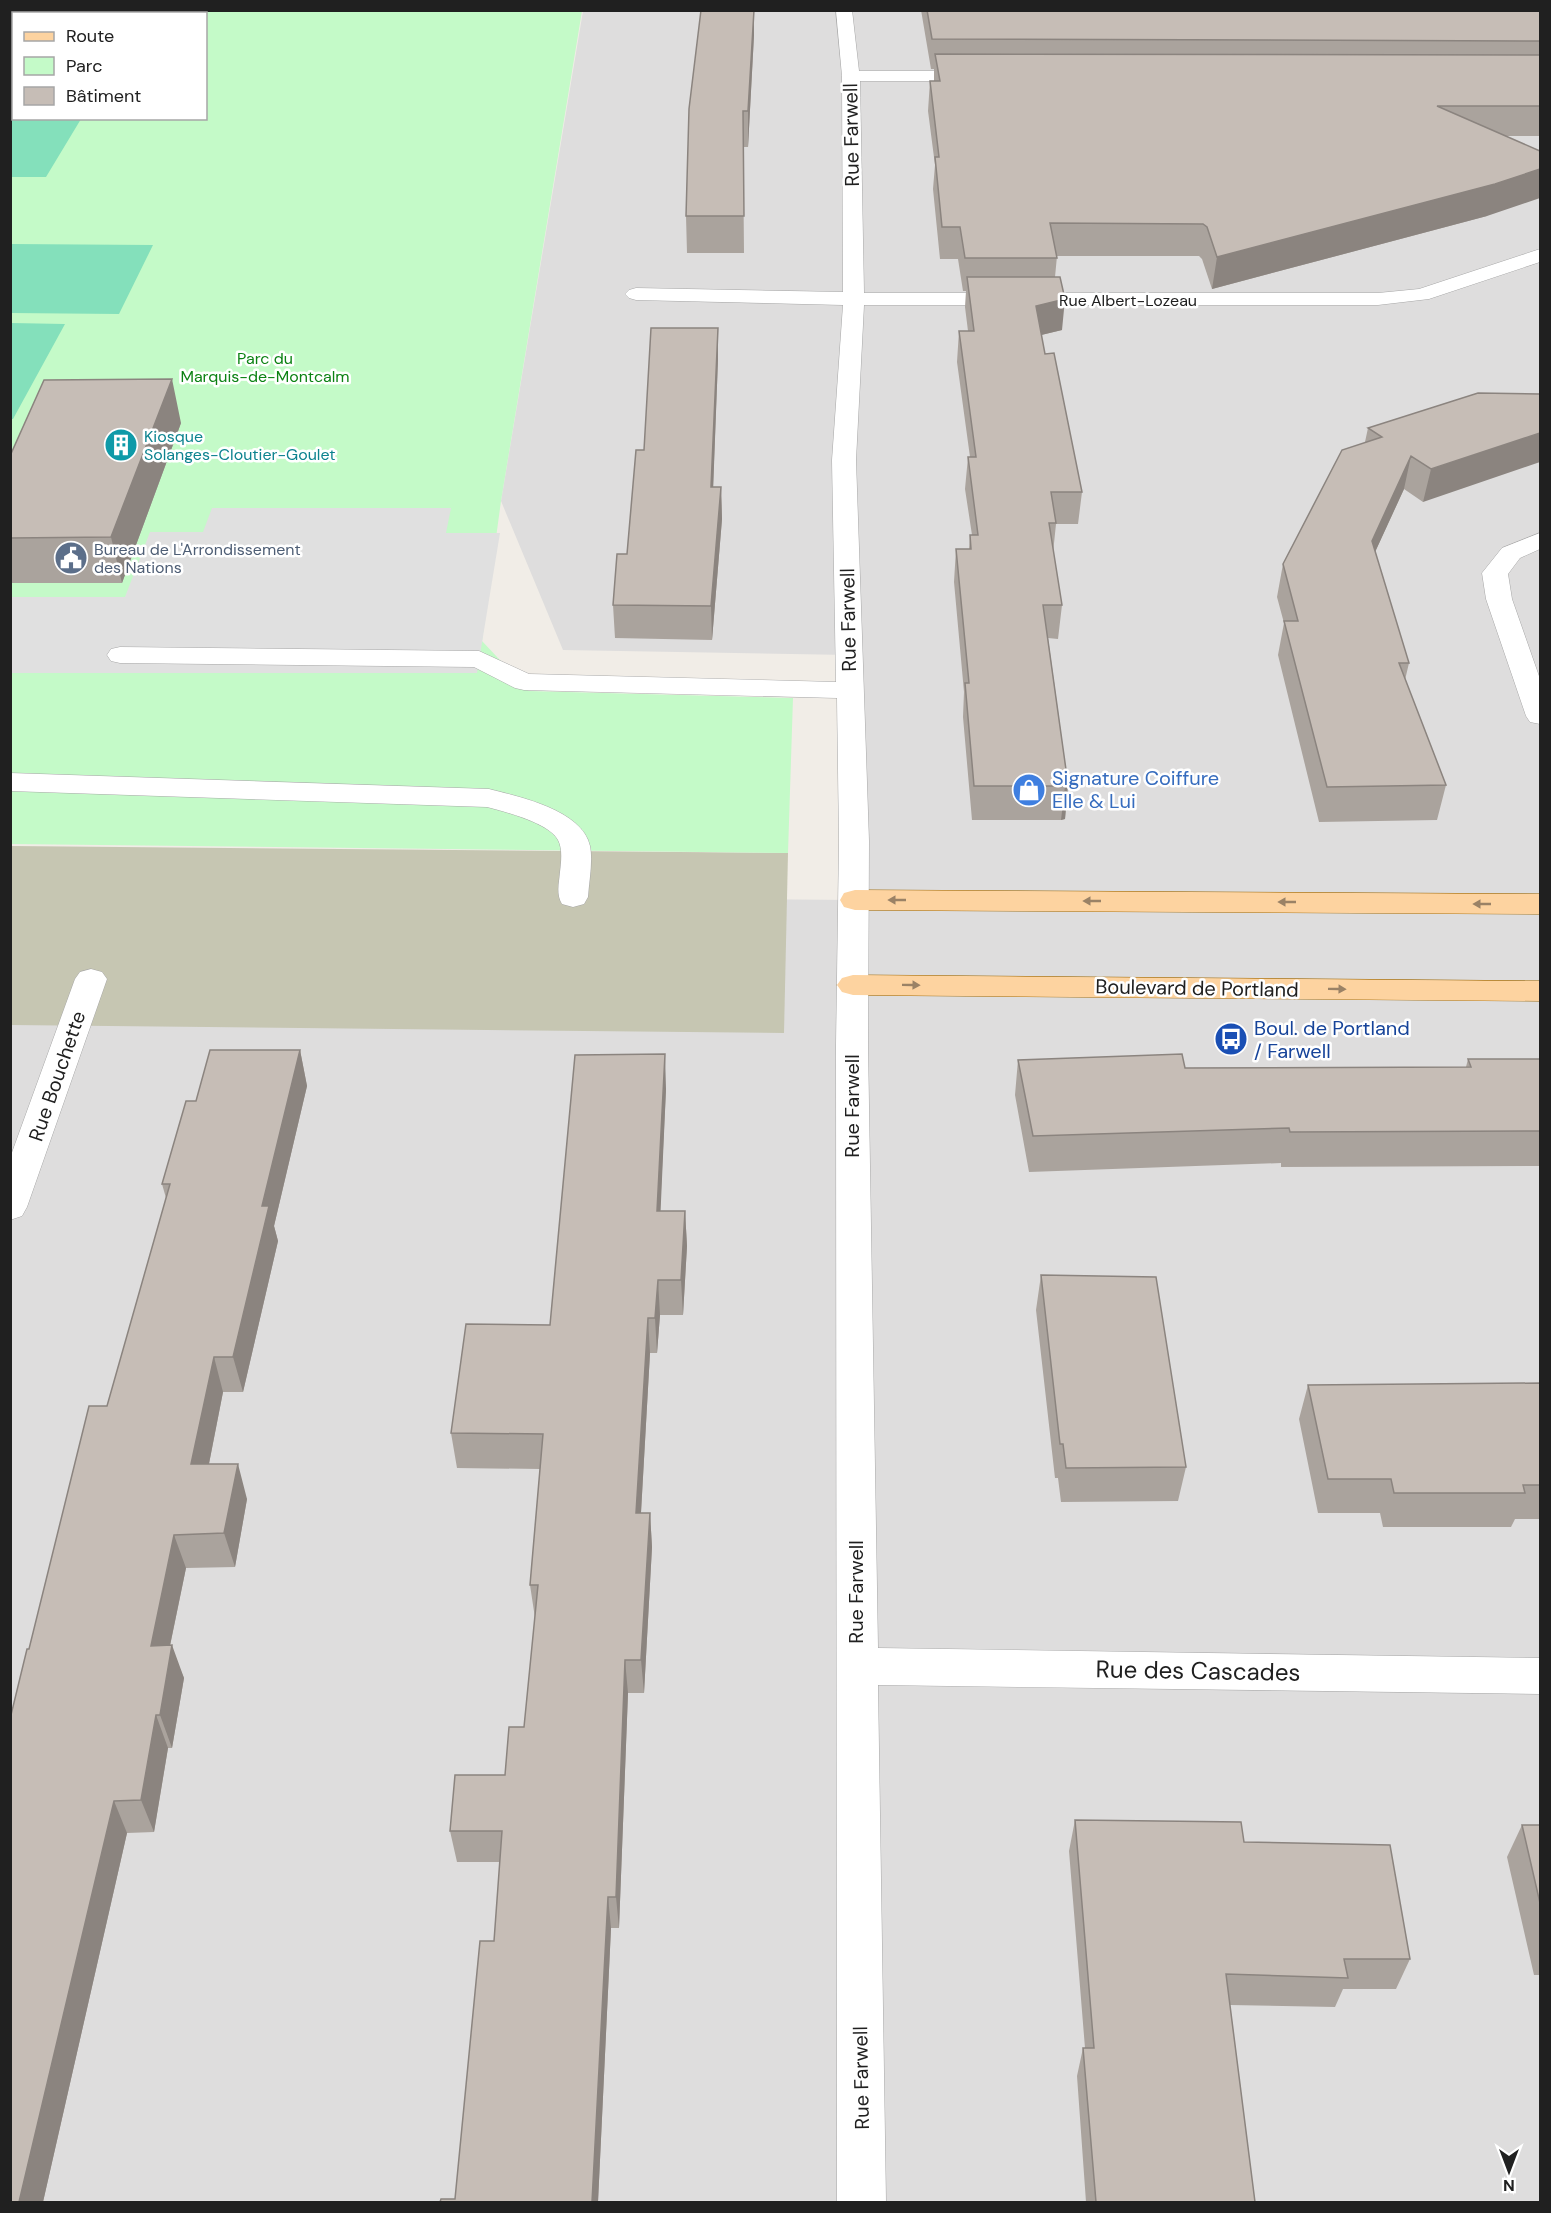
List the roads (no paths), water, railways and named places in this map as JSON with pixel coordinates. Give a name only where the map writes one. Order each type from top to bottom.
[{"type":"main road","points":[[855,900],[1540,904]]},
{"type":"main road","name":"Boulevard de Portland","points":[[853,985],[1540,991]]},
{"type":"street","name":"Rue Farwell","points":[[844,10],[851,76],[854,299],[844,460],[855,900],[853,985],[856,1666],[862,2202]]},
{"type":"street","points":[[851,76],[996,76]]},
{"type":"street","name":"Rue Albert-Lozeau","points":[[636,294],[854,299],[1378,299],[1422,295],[1540,255]]},
{"type":"street","points":[[1540,540],[1511,553],[1495,573],[1499,599],[1540,716]]},
{"type":"street","points":[[120,655],[479,659],[524,682],[850,690]]},
{"type":"street","points":[[10,782],[489,798],[531,810],[567,830],[575,844],[573,897]]},
{"type":"street","name":"Rue Bouchette","points":[[10,1207],[91,979]]},
{"type":"street","name":"Rue des Cascades","points":[[856,1666],[1540,1676]]},
{"type":"place","name":"Kiosque Solanges-Cloutier-Goulet","points":[[121,445]]},
{"type":"place","name":"Bureau de L'Arrondissement des Nations","points":[[71,558]]},
{"type":"place","name":"Signature Coiffure Elle & Lui","points":[[1029,790]]},
{"type":"place","name":"Boul. de Portland / Farwell","points":[[1231,1039]]},
{"type":"park label","name":"Parc du Marquis-de-Montcalm","points":[[265,367]]}]
